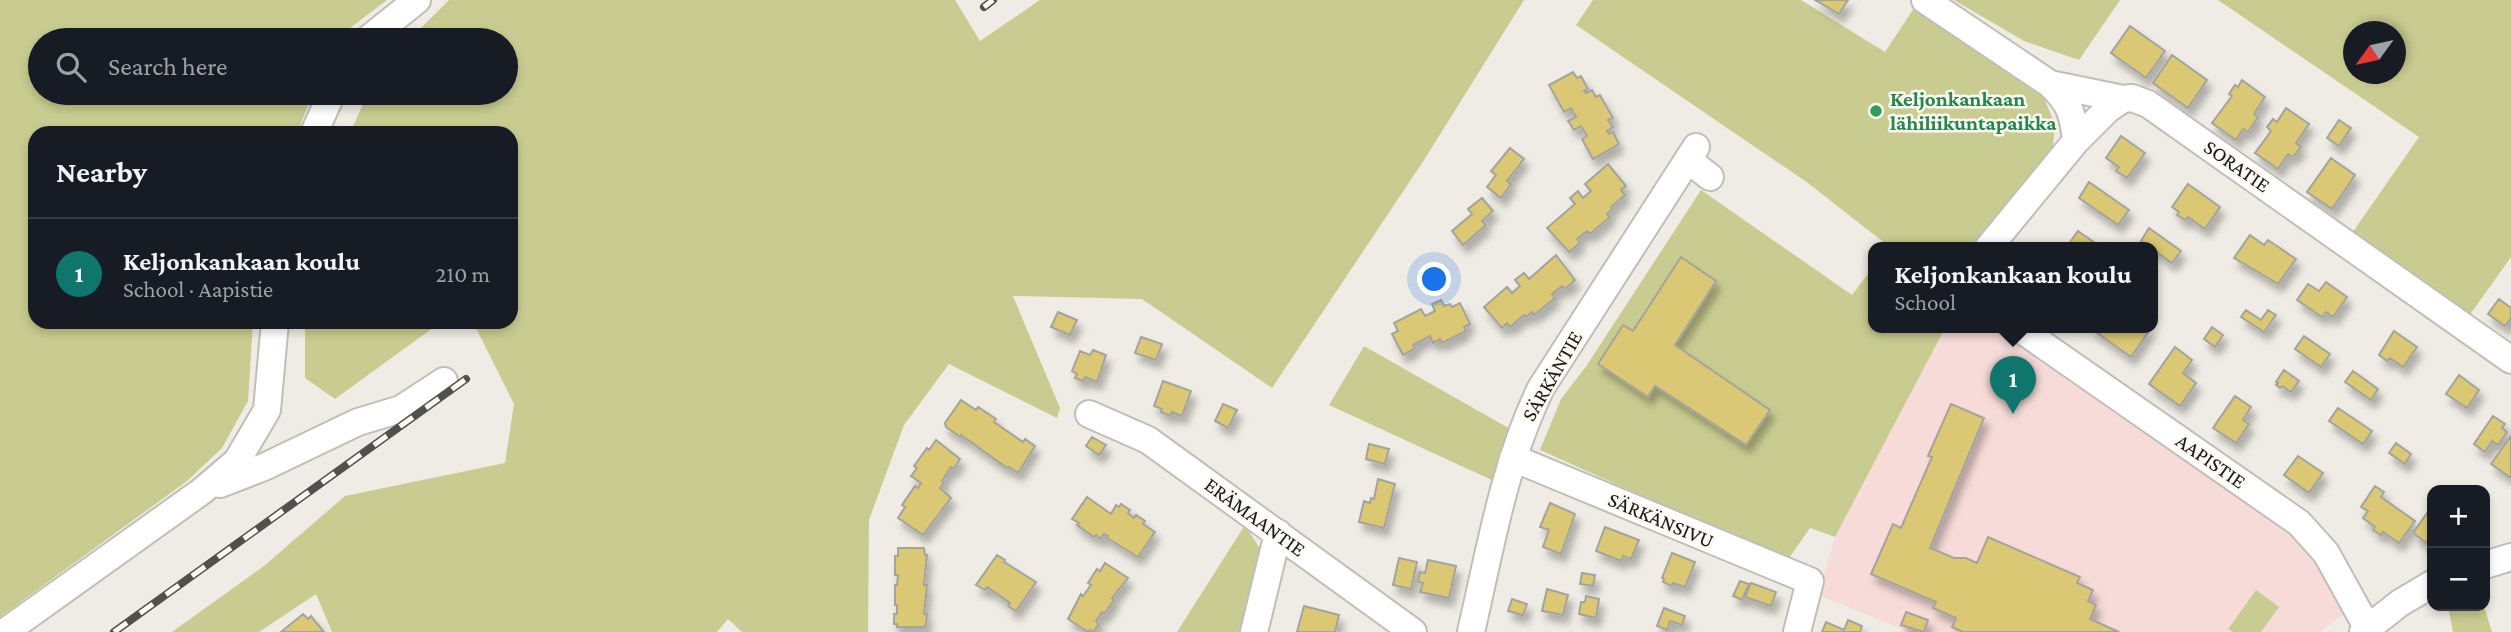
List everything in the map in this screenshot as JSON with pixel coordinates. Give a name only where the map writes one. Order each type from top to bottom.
[{"type":"street","points":[[382,28],[416,0]]},
{"type":"street","points":[[1925,0],[2050,84],[2066,99],[2073,118],[2076,141]]},
{"type":"street","name":"SORATIE","points":[[2050,84],[2123,99],[2132,98],[2148,104],[2511,360]]},
{"type":"street","points":[[1992,242],[2076,141],[2108,109],[2123,99]]},
{"type":"street","points":[[317,126],[327,105]]},
{"type":"street","name":"SÄRKÄNTIE","points":[[1471,632],[1513,458],[1524,423],[1541,388],[1692,153],[1710,177]]},
{"type":"street","points":[[5,632],[202,491],[237,461],[267,410],[274,329]]},
{"type":"street","name":"AAPISTIE","points":[[2027,333],[2299,523],[2326,553],[2365,630]]},
{"type":"street","points":[[202,491],[264,467],[358,422],[401,408],[444,381]]},
{"type":"street","name":"ERÄMAANTIE","points":[[1089,414],[1148,440],[1413,632]]},
{"type":"street","name":"SÄRKÄNSIVU","points":[[1513,458],[1810,581],[1797,632]]},
{"type":"street","points":[[1254,632],[1278,533]]},
{"type":"street","points":[[2490,563],[2511,557]]},
{"type":"street","points":[[2365,630],[2427,587]]},
{"type":"shaded area","points":[[1942,333],[2008,333],[2293,529],[2320,559],[2348,611],[2320,632],[1910,632],[1818,595],[1835,537]]},
{"type":"green space","points":[[0,0],[387,0],[350,28],[28,28],[28,105],[308,105],[300,126],[28,126],[28,329],[253,329],[248,401],[222,448],[187,481],[0,617]]},
{"type":"green space","points":[[449,0],[955,0],[980,41],[1040,0],[1524,0],[1424,160],[1272,388],[1142,299],[1013,296],[1060,408],[1057,418],[949,364],[904,425],[869,520],[868,632],[742,632],[728,619],[717,632],[332,632],[316,594],[259,632],[172,632],[264,566],[345,496],[505,463],[514,404],[476,329],[518,329],[518,126],[353,126],[363,105],[518,105],[518,28],[421,28]]},
{"type":"green space","name":"Keljonkankaan lähiliikuntapaikka","points":[[1593,0],[1801,0],[1885,52],[1914,8],[2044,98],[2055,124],[2053,147],[1982,242],[1883,242],[1808,183],[1576,25]]},
{"type":"green space","points":[[1954,0],[2120,0],[2079,60],[2024,41]]},
{"type":"green space","points":[[2218,0],[2511,0],[2511,257],[2469,316],[2350,236],[2419,137]]},
{"type":"green space","points":[[1701,190],[1852,295],[1868,274],[1868,333],[1942,333],[1835,537],[1810,528],[1787,561],[1540,450],[1561,399],[1587,365]]},
{"type":"green space","points":[[305,329],[431,329],[335,399],[305,378]]},
{"type":"green space","points":[[1364,346],[1512,430],[1494,481],[1329,405]]},
{"type":"green space","points":[[1245,525],[1264,555],[1242,632],[1177,632]]},
{"type":"green space","points":[[2256,590],[2279,607],[2261,632],[2233,632],[2228,629]]},
{"type":"green space","points":[[2449,611],[2486,611],[2492,632],[2453,632]]},
{"type":"building","points":[[1815,0],[1848,0],[1839,14]]},
{"type":"building","points":[[2130,26],[2165,51],[2146,78],[2111,53]]},
{"type":"building","points":[[2172,55],[2207,80],[2188,108],[2153,83]]},
{"type":"building","points":[[1573,72],[1577,78],[1581,76],[1588,89],[1584,91],[1586,93],[1592,90],[1596,97],[1600,95],[1613,118],[1608,120],[1613,127],[1607,131],[1609,134],[1613,132],[1619,144],[1593,159],[1582,139],[1587,136],[1581,126],[1574,130],[1568,121],[1576,117],[1571,108],[1564,112],[1549,85]]},
{"type":"building","points":[[2242,80],[2265,97],[2254,114],[2258,117],[2248,132],[2243,129],[2236,140],[2212,123],[2232,96],[2229,94],[2235,85],[2238,87]]},
{"type":"building","points":[[2286,108],[2309,124],[2296,143],[2301,147],[2293,157],[2288,154],[2278,169],[2255,153],[2271,131],[2267,127],[2273,119],[2277,122]]},
{"type":"building","points":[[2339,120],[2351,128],[2339,146],[2327,138]]},
{"type":"building","points":[[2121,136],[2145,153],[2127,178],[2116,171],[2119,167],[2106,158]]},
{"type":"building","points":[[1510,148],[1524,159],[1507,181],[1511,184],[1501,198],[1487,187],[1496,175],[1491,171]]},
{"type":"building","points":[[2331,158],[2355,175],[2332,209],[2307,192]]},
{"type":"building","points":[[1608,164],[1626,186],[1621,190],[1625,195],[1611,207],[1607,214],[1610,217],[1590,234],[1587,231],[1577,239],[1580,243],[1569,252],[1547,228],[1575,204],[1570,198],[1578,191],[1583,198],[1591,191],[1585,184]]},
{"type":"building","points":[[2089,182],[2129,210],[2118,225],[2079,198]]},
{"type":"building","points":[[2188,184],[2220,207],[2205,229],[2188,217],[2185,220],[2177,215],[2179,212],[2172,207]]},
{"type":"building","points":[[1482,198],[1493,211],[1482,221],[1486,225],[1463,245],[1452,231],[1472,214],[1468,209]]},
{"type":"building","points":[[2149,228],[2181,251],[2172,263],[2158,253],[2158,242],[2141,241]]},
{"type":"building","points":[[2078,231],[2094,242],[2070,242]]},
{"type":"building","points":[[2250,235],[2264,245],[2268,240],[2296,259],[2278,284],[2234,258]]},
{"type":"building","points":[[1556,255],[1575,280],[1565,289],[1562,286],[1552,294],[1555,298],[1534,315],[1532,312],[1526,317],[1524,315],[1510,327],[1507,323],[1502,328],[1484,307],[1507,287],[1512,293],[1520,286],[1515,280],[1524,273],[1529,279]]},
{"type":"building","points":[[1681,257],[1716,281],[1675,345],[1770,410],[1746,445],[1655,386],[1648,397],[1598,364],[1623,325],[1633,331]]},
{"type":"building","points":[[2326,282],[2347,297],[2333,317],[2326,312],[2322,317],[2297,300],[2308,284],[2319,291]]},
{"type":"building","points":[[2499,299],[2511,308],[2511,318],[2505,326],[2488,314]]},
{"type":"building","points":[[1441,300],[1444,306],[1450,304],[1452,307],[1460,303],[1470,324],[1464,327],[1466,331],[1442,343],[1440,339],[1433,343],[1430,336],[1413,345],[1415,348],[1403,355],[1392,334],[1398,331],[1394,323],[1421,309],[1425,316],[1435,311],[1432,304]]},
{"type":"building","points":[[2246,310],[2261,320],[2268,310],[2276,315],[2264,332],[2241,317]]},
{"type":"building","points":[[1058,312],[1077,320],[1070,335],[1051,327]]},
{"type":"building","points":[[2212,327],[2223,335],[2215,347],[2204,339]]},
{"type":"building","points":[[2394,331],[2417,347],[2403,367],[2390,358],[2387,361],[2379,355]]},
{"type":"building","points":[[2097,333],[2148,333],[2131,357]]},
{"type":"building","points":[[2304,336],[2330,354],[2321,367],[2295,349]]},
{"type":"building","points":[[1141,337],[1162,344],[1156,360],[1135,353]]},
{"type":"building","points":[[2175,347],[2192,360],[2183,373],[2196,383],[2180,406],[2149,384]]},
{"type":"building","points":[[1093,350],[1106,355],[1097,382],[1085,377],[1083,381],[1075,378],[1077,374],[1072,371],[1080,351],[1090,355]]},
{"type":"building","points":[[2284,370],[2299,381],[2291,392],[2276,385]]},
{"type":"building","points":[[2353,371],[2378,389],[2371,400],[2345,382]]},
{"type":"building","points":[[2459,375],[2479,390],[2467,408],[2446,394]]},
{"type":"building","points":[[1163,381],[1191,391],[1182,416],[1172,412],[1170,416],[1154,406]]},
{"type":"building","points":[[2235,396],[2251,407],[2243,420],[2249,424],[2236,443],[2213,428]]},
{"type":"building","points":[[961,400],[976,410],[978,407],[1023,442],[1025,439],[1035,446],[1018,473],[946,427],[945,423]]},
{"type":"building","points":[[1223,404],[1237,410],[1228,428],[1215,421]]},
{"type":"building","points":[[1951,404],[1984,418],[1930,548],[1954,558],[1966,558],[1977,563],[1988,537],[2080,577],[2077,583],[2093,590],[2088,601],[2096,605],[2090,619],[2119,632],[1963,632],[1952,627],[1956,618],[1933,608],[1936,602],[1871,574],[1893,524],[1901,528],[1932,457],[1928,456]]},
{"type":"building","points":[[2338,408],[2372,431],[2363,444],[2329,421]]},
{"type":"building","points":[[2493,416],[2505,424],[2502,428],[2507,432],[2498,445],[2492,441],[2485,452],[2474,444]]},
{"type":"building","points":[[2511,436],[2511,478],[2491,464]]},
{"type":"building","points":[[1092,437],[1106,445],[1099,455],[1086,446]]},
{"type":"building","points":[[936,440],[960,459],[954,469],[951,467],[940,488],[951,498],[923,535],[898,518],[905,507],[902,505],[915,486],[918,488],[921,483],[911,476],[917,468],[914,466]]},
{"type":"building","points":[[2396,443],[2411,454],[2405,464],[2389,453]]},
{"type":"building","points":[[1369,444],[1389,449],[1385,464],[1366,459]]},
{"type":"building","points":[[2298,456],[2323,473],[2309,493],[2284,475]]},
{"type":"building","points":[[1378,479],[1395,484],[1384,528],[1359,522],[1364,501],[1370,503],[1371,498],[1374,499]]},
{"type":"building","points":[[2375,486],[2384,492],[2381,497],[2415,521],[2399,543],[2383,532],[2381,535],[2373,530],[2375,527],[2363,518],[2368,511],[2361,507]]},
{"type":"building","points":[[1087,497],[1111,514],[1116,505],[1119,507],[1121,504],[1130,510],[1128,513],[1134,518],[1136,515],[1145,521],[1143,524],[1155,532],[1138,557],[1107,538],[1108,536],[1104,534],[1101,539],[1096,535],[1094,537],[1077,525],[1079,523],[1072,519]]},
{"type":"building","points":[[1550,503],[1575,514],[1561,554],[1543,547],[1549,530],[1540,527]]},
{"type":"building","points":[[2427,513],[2427,543],[2413,533]]},
{"type":"building","points":[[1605,527],[1639,540],[1631,559],[1623,556],[1621,561],[1596,551]]},
{"type":"building","points":[[898,548],[924,548],[927,555],[924,614],[927,614],[924,627],[897,627],[897,624],[894,624],[894,614],[897,614],[895,585],[898,575],[895,575],[895,556],[898,556]]},
{"type":"building","points":[[1672,553],[1695,562],[1685,587],[1663,582],[1662,578]]},
{"type":"building","points":[[997,555],[1036,582],[1016,611],[1008,606],[1010,603],[987,587],[985,590],[976,585]]},
{"type":"building","points":[[1399,558],[1417,562],[1411,589],[1393,585]]},
{"type":"building","points":[[1428,560],[1456,566],[1449,598],[1420,592],[1423,583],[1418,582],[1420,572],[1425,573]]},
{"type":"building","points":[[1105,563],[1128,578],[1112,598],[1114,600],[1104,614],[1102,612],[1096,621],[1099,624],[1093,632],[1088,632],[1068,619],[1081,594],[1083,596],[1091,585],[1088,583],[1097,569],[1100,571]]},
{"type":"building","points":[[1582,573],[1595,575],[1593,586],[1580,584]]},
{"type":"building","points":[[1740,581],[1749,584],[1742,600],[1733,596]]},
{"type":"building","points":[[1751,583],[1776,592],[1771,606],[1745,597]]},
{"type":"building","points":[[1547,589],[1568,595],[1563,615],[1542,611]]},
{"type":"building","points":[[1586,596],[1599,599],[1596,618],[1579,614],[1581,602],[1585,602]]},
{"type":"building","points":[[1512,599],[1527,604],[1523,615],[1508,611]]},
{"type":"building","points":[[1304,606],[1339,615],[1335,632],[1297,632]]},
{"type":"building","points":[[1664,608],[1685,616],[1682,625],[1670,621],[1667,630],[1657,626]]},
{"type":"building","points":[[1906,612],[1928,620],[1924,632],[1901,625]]},
{"type":"building","points":[[303,614],[308,619],[311,616],[324,632],[281,632]]},
{"type":"building","points":[[1848,620],[1862,626],[1860,632],[1822,632],[1826,622],[1844,630]]},
{"type":"railway","points":[[984,7],[993,0]]},
{"type":"railway","points":[[114,632],[466,379]]},
{"type":"place","name":"Keljonkankaan lähiliikuntapaikka","points":[[1876,111]]},
{"type":"place","name":"Keljonkankaan koulu","points":[[2013,414]]}]
